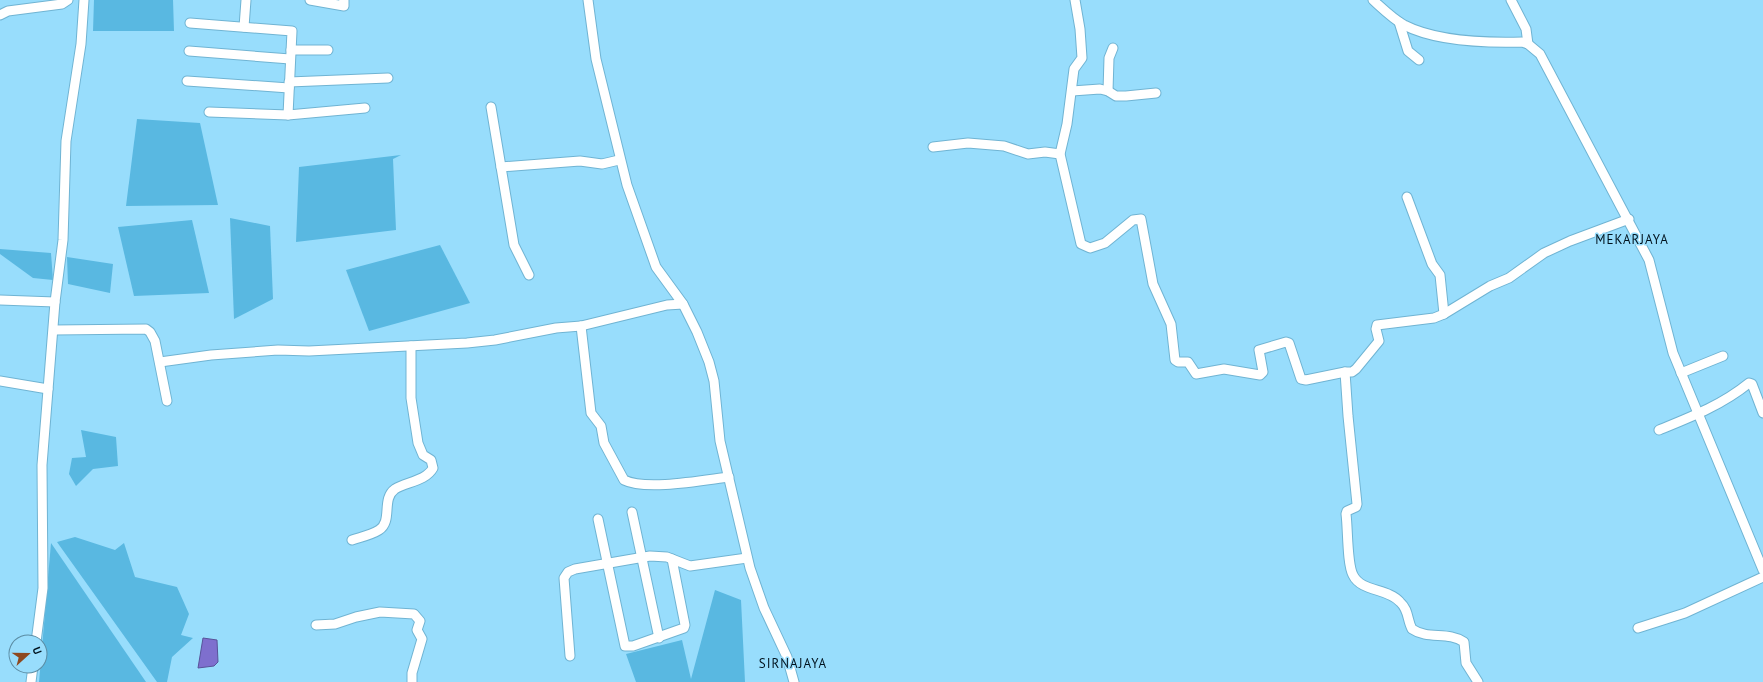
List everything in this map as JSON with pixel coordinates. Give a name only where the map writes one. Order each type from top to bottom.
[{"type":"street","points":[[0,15],[8,11],[62,4],[68,0]]},
{"type":"street","points":[[37,634],[43,588],[42,465],[54,330],[55,302],[63,240],[66,141],[81,44],[84,0]]},
{"type":"street","points":[[244,27],[246,0]]},
{"type":"street","points":[[310,0],[344,6],[344,0]]},
{"type":"street","points":[[588,0],[596,59],[620,160],[649,250],[656,267],[683,304],[697,332],[712,371],[720,441],[748,558],[757,591],[787,657],[794,682]]},
{"type":"street","points":[[1074,0],[1080,29],[1082,58],[1074,69],[1072,91],[1060,154],[1078,235],[1081,244],[1084,247],[1090,248],[1102,244],[1133,220],[1141,219],[1153,284],[1171,324],[1174,356],[1178,362],[1188,362],[1196,374],[1224,369],[1260,375],[1263,372],[1258,350],[1288,342],[1301,379],[1306,380],[1356,369],[1379,341],[1376,329],[1378,325],[1434,318],[1444,314],[1486,288],[1509,278],[1548,250],[1629,219]]},
{"type":"street","points":[[1373,0],[1399,22],[1427,33],[1473,41],[1528,44],[1540,54],[1629,219],[1652,269],[1669,341],[1698,415],[1763,570]]},
{"type":"street","points":[[1511,0],[1526,29],[1528,44]]},
{"type":"street","points":[[1399,22],[1408,51],[1420,60]]},
{"type":"street","points":[[190,23],[292,31],[288,115]]},
{"type":"street","points":[[1108,91],[1109,58],[1113,48]]},
{"type":"street","points":[[189,51],[290,55],[328,50]]},
{"type":"street","points":[[187,82],[289,85],[388,78]]},
{"type":"street","points":[[1072,91],[1091,89],[1108,91],[1116,96],[1156,93]]},
{"type":"street","points":[[491,107],[514,245],[529,275]]},
{"type":"street","points":[[209,112],[288,115],[365,108]]},
{"type":"street","points":[[933,147],[968,143],[1004,146],[1028,154],[1045,152],[1060,154]]},
{"type":"street","points":[[501,167],[580,161],[602,164],[620,160]]},
{"type":"street","points":[[1407,197],[1432,264],[1440,275],[1444,314]]},
{"type":"street","points":[[0,300],[55,302]]},
{"type":"street","points":[[160,362],[211,355],[278,350],[309,351],[495,340],[539,330],[581,326],[667,305],[683,304]]},
{"type":"street","points":[[581,326],[591,413],[601,426],[605,447],[624,480],[636,484],[672,484],[729,477]]},
{"type":"street","points":[[54,330],[146,329],[150,332],[155,341],[160,362],[162,386],[167,402]]},
{"type":"street","points":[[352,540],[379,530],[386,519],[390,495],[395,489],[424,477],[433,468],[431,460],[423,454],[418,443],[411,398],[411,346]]},
{"type":"street","points":[[1681,373],[1723,356]]},
{"type":"street","points":[[1345,372],[1348,416],[1358,504],[1356,508],[1347,511],[1346,514],[1352,574],[1359,583],[1390,593],[1400,601],[1408,612],[1412,629],[1420,634],[1442,635],[1464,642],[1466,663],[1478,682]]},
{"type":"street","points":[[0,381],[48,389]]},
{"type":"street","points":[[1659,430],[1698,415],[1737,393],[1751,383],[1763,413]]},
{"type":"street","points":[[632,512],[659,638]]},
{"type":"street","points":[[598,519],[624,646],[628,647],[659,638],[681,630],[685,625],[672,559]]},
{"type":"street","points":[[570,656],[564,578],[568,572],[575,569],[642,557],[660,556],[690,566],[748,558]]},
{"type":"street","points":[[1638,628],[1685,613],[1763,577]]},
{"type":"street","points":[[316,625],[335,624],[356,617],[380,612],[414,614],[420,621],[417,630],[422,639],[412,673],[412,682]]},
{"type":"shaded area","points":[[94,0],[173,0],[174,31],[93,31]]},
{"type":"shaded area","points":[[137,119],[200,123],[218,205],[126,206]]},
{"type":"shaded area","points":[[401,155],[393,159],[396,230],[296,242],[299,167]]},
{"type":"shaded area","points":[[230,218],[270,226],[273,299],[234,319]]},
{"type":"shaded area","points":[[192,220],[209,293],[134,296],[118,227]]},
{"type":"shaded area","points":[[440,245],[470,303],[369,331],[346,270]]},
{"type":"shaded area","points":[[0,249],[51,253],[53,280],[33,278],[0,254]]},
{"type":"shaded area","points":[[67,257],[113,264],[110,293],[68,284]]},
{"type":"shaded area","points":[[81,430],[116,437],[118,466],[93,469],[76,486],[69,474],[72,458],[86,457]]},
{"type":"shaded area","points":[[75,537],[115,550],[124,543],[135,577],[177,587],[189,614],[181,635],[193,638],[172,657],[167,682],[157,682],[57,542]]},
{"type":"shaded area","points":[[51,543],[146,682],[39,682],[40,674],[48,674],[48,634],[43,634]]},
{"type":"shaded area","points":[[715,590],[741,600],[745,682],[636,682],[626,654],[682,640],[691,679]]},
{"type":"shaded area","points":[[203,638],[217,640],[218,662],[214,666],[198,668]]},
{"type":"district","name":"MEKARJAYA","points":[[1632,239]]},
{"type":"district","name":"SIRNAJAYA","points":[[793,663]]}]
